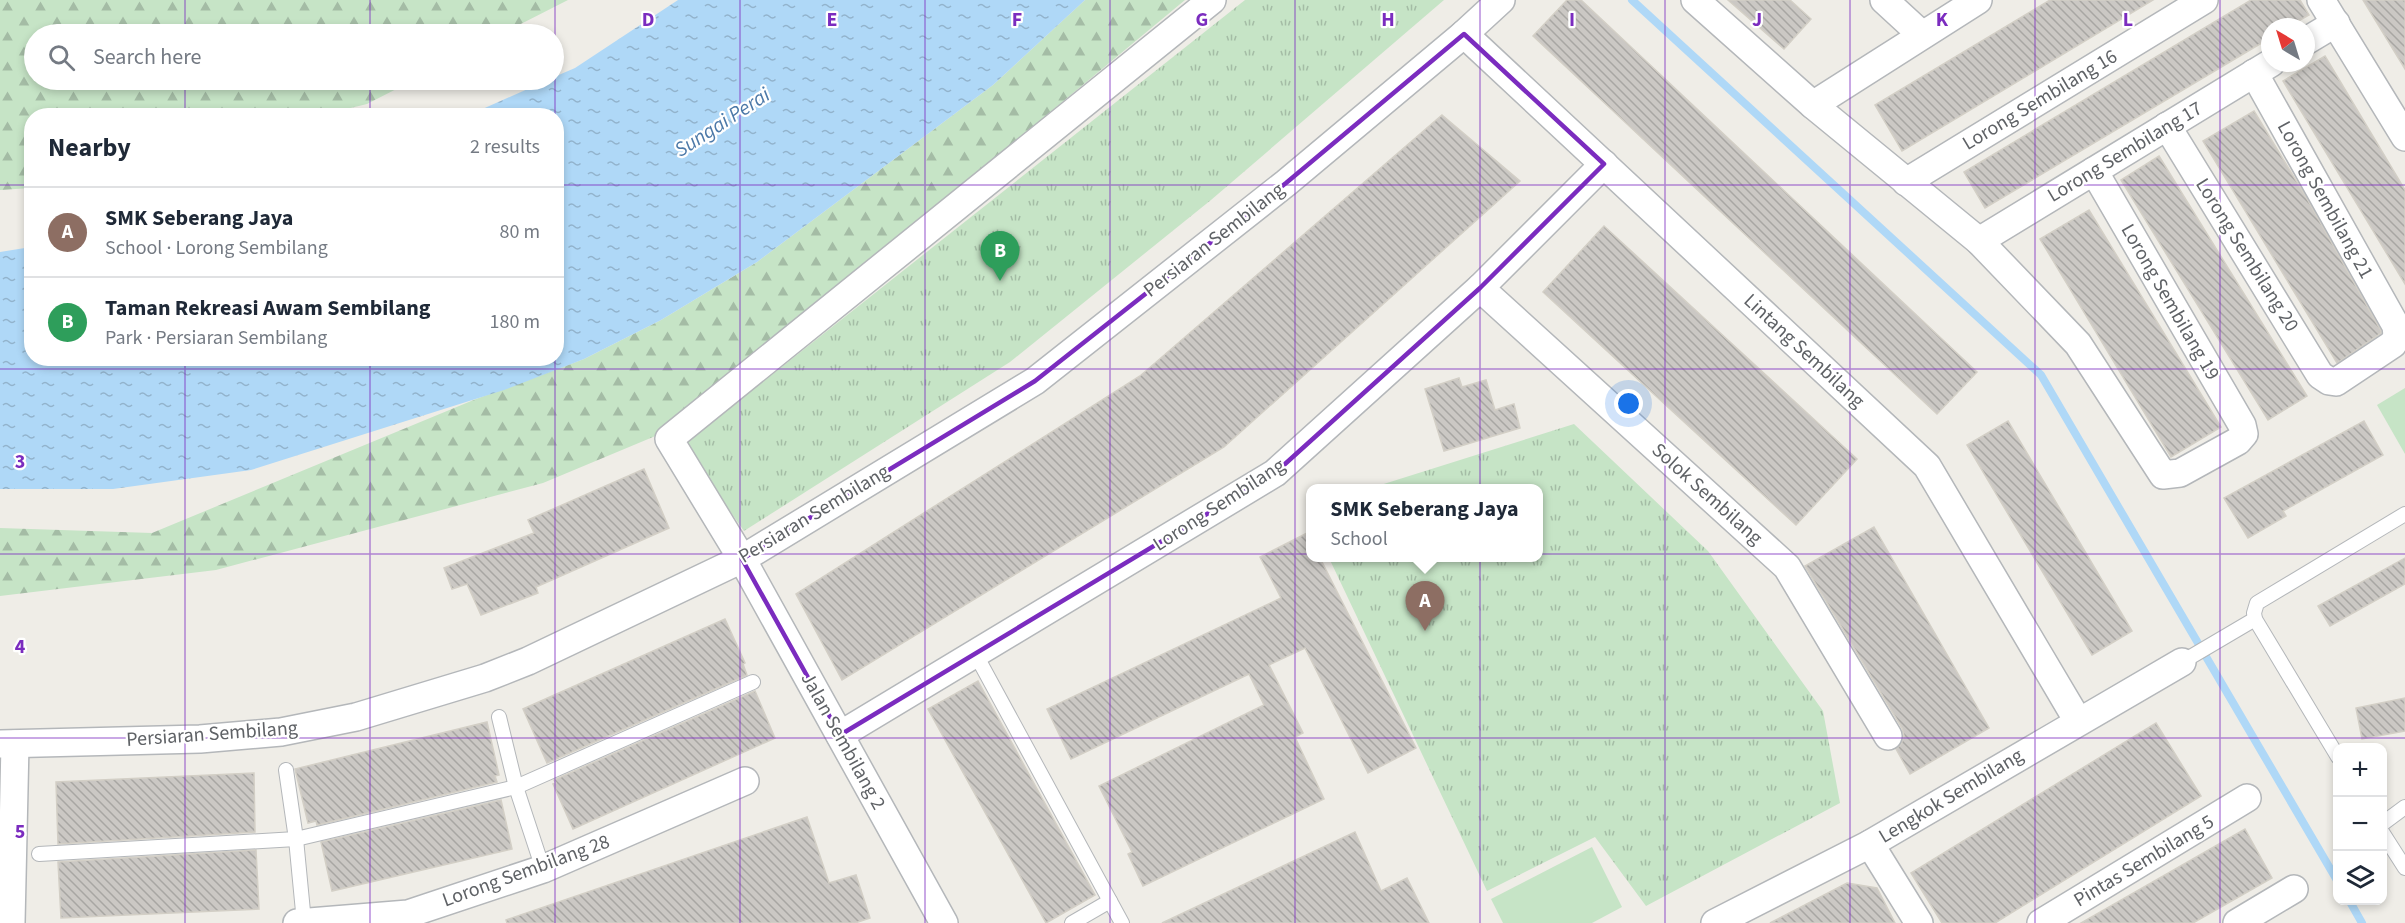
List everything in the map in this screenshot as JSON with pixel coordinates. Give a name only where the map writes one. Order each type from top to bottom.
[{"type":"street","name":"Jalan Sembilang 2","points":[[944,923],[742,559],[669,439],[1212,0]]},
{"type":"street","name":"Persiaran Sembilang","points":[[8,744],[200,739],[281,732],[356,717],[444,692],[496,674],[742,559],[1035,381],[1286,183],[1464,34],[1501,0]]},
{"type":"street","points":[[1695,0],[1813,105],[1978,241]]},
{"type":"street","points":[[1884,0],[1921,34]]},
{"type":"street","points":[[1813,105],[1921,34],[1978,0]]},
{"type":"street","name":"Lorong Sembilang 16","points":[[1906,182],[2204,0]]},
{"type":"street","points":[[2321,0],[2405,137]]},
{"type":"street","points":[[2315,36],[2336,23]]},
{"type":"street","name":"Lintang Sembilang","points":[[1464,34],[1927,466],[2078,721]]},
{"type":"street","name":"Lorong Sembilang 17","points":[[1978,241],[2261,69]]},
{"type":"street","name":"Lorong Sembilang 21","points":[[2264,72],[2396,326],[2397,336],[2393,344],[2336,382],[2329,381]]},
{"type":"street","name":"Lorong Sembilang 20","points":[[2167,126],[2320,375],[2329,381]]},
{"type":"street","name":"Lorong Sembilang","points":[[840,735],[1275,473],[1480,288],[1604,164]]},
{"type":"street","name":"Lorong Sembilang 19","points":[[1978,241],[2078,344],[2163,475],[2180,473],[2238,441],[2244,434],[2242,425],[2094,171]]},
{"type":"street","name":"Solok Sembilang","points":[[1480,288],[1787,567],[1888,736]]},
{"type":"street","name":"Lengkok Sembilang","points":[[1715,923],[1870,844],[2182,662]]},
{"type":"street","points":[[8,744],[11,923]]},
{"type":"street","name":"Lorong Sembilang 28","points":[[297,923],[408,918],[543,869],[745,782]]},
{"type":"street","name":"Pintas Sembilang 5","points":[[2041,923],[2247,798]]},
{"type":"street","points":[[1870,844],[1919,923]]},
{"type":"street","points":[[2237,923],[2294,889]]},
{"type":"lane","points":[[2333,751],[2255,619],[2257,603],[2405,514]]},
{"type":"lane","points":[[2182,662],[2255,619]]},
{"type":"lane","points":[[976,655],[1122,923]]},
{"type":"lane","points":[[39,854],[296,839],[516,787],[753,682]]},
{"type":"lane","points":[[499,717],[516,787],[543,869]]},
{"type":"lane","points":[[286,770],[296,839],[304,922]]},
{"type":"lane","points":[[2387,820],[2405,807]]},
{"type":"lane","points":[[2387,840],[2405,868]]},
{"type":"lane","points":[[1072,923],[1110,901]]},
{"type":"highlighted area","points":[[1464,34],[1604,164],[1480,288],[1275,473],[840,735],[742,559],[1035,381],[1286,183]]},
{"type":"green space","points":[[0,0],[568,0],[521,24],[24,24],[24,90],[394,90],[367,104],[351,108],[24,108],[24,188],[0,190]]},
{"type":"green space","points":[[1085,0],[1185,0],[665,432],[543,483],[216,570],[0,596],[0,528],[152,533],[476,399],[584,359],[661,320],[757,262],[993,85]]},
{"type":"green space","points":[[1245,0],[1444,0],[1211,200],[1010,362],[744,531],[683,445]]},
{"type":"green space","points":[[2405,388],[2405,454],[2377,405]]},
{"type":"green space","points":[[1574,424],[1708,551],[1823,711],[1840,803],[1646,906],[1595,837],[1487,891],[1331,562],[1543,562],[1543,484],[1384,484]]},
{"type":"green space","points":[[1592,847],[1622,907],[1592,923],[1503,923],[1491,899]]},
{"type":"water","name":"Sungai Perai","points":[[678,0],[1085,0],[993,85],[757,262],[661,320],[584,359],[504,390],[251,470],[113,489],[0,489],[0,252],[24,248],[24,366],[564,366],[564,108],[485,108],[525,90],[564,90],[564,73],[575,68]]},
{"type":"building","points":[[1567,0],[1581,0],[1977,372],[1937,414],[1533,36]]},
{"type":"building","points":[[1728,0],[1790,0],[1811,19],[1784,49]]},
{"type":"building","points":[[2050,0],[2153,0],[1902,151],[1875,105]]},
{"type":"building","points":[[2251,0],[2300,0],[2309,15],[2304,18],[2261,18],[2261,43],[1985,208],[1964,172]]},
{"type":"building","points":[[2363,0],[2405,0],[2405,69]]},
{"type":"building","points":[[2325,56],[2405,190],[2405,284],[2283,81],[2298,72],[2315,72],[2315,62]]},
{"type":"building","points":[[2254,111],[2306,197],[2381,331],[2337,363],[2203,141]]},
{"type":"building","points":[[1442,115],[1520,181],[1224,447],[842,680],[796,594],[1140,376]]},
{"type":"building","points":[[2159,156],[2307,396],[2268,420],[2121,180]]},
{"type":"building","points":[[2089,210],[2221,427],[2171,457],[2040,239]]},
{"type":"building","points":[[1604,226],[1857,459],[1796,525],[1543,292]]},
{"type":"building","points":[[1459,378],[1462,387],[1486,380],[1495,410],[1514,404],[1520,428],[1444,451],[1425,389]]},
{"type":"building","points":[[2008,421],[2132,631],[2092,655],[1967,445]]},
{"type":"building","points":[[2364,421],[2383,455],[2283,511],[2286,516],[2248,538],[2224,498]]},
{"type":"building","points":[[644,469],[669,528],[536,587],[538,593],[481,615],[467,584],[452,589],[444,568],[534,533],[528,520]]},
{"type":"building","points":[[1874,527],[1989,728],[1910,774],[1896,749],[1904,736],[1902,728],[1805,566]]},
{"type":"building","points":[[1306,534],[1306,562],[1322,562],[1416,748],[1368,773],[1305,648],[1269,665],[1303,733],[1295,737],[1324,799],[1143,886],[1128,854],[1132,852],[1099,786],[1264,705],[1249,674],[1071,759],[1047,709],[1281,598],[1260,557]]},
{"type":"building","points":[[2405,558],[2405,584],[2330,626],[2318,606]]},
{"type":"building","points":[[725,619],[745,663],[743,664],[747,675],[547,763],[523,709]]},
{"type":"building","points":[[978,681],[1095,895],[1046,923],[928,709]]},
{"type":"building","points":[[755,691],[775,738],[573,829],[553,784],[556,783],[554,780]]},
{"type":"building","points":[[2405,698],[2405,731],[2362,739],[2356,708]]},
{"type":"building","points":[[487,722],[499,775],[495,776],[497,782],[317,825],[316,821],[308,823],[295,769]]},
{"type":"building","points":[[2156,723],[2201,796],[1995,923],[1942,923],[1911,873]]},
{"type":"building","points":[[254,773],[255,832],[58,844],[56,782]]},
{"type":"building","points":[[501,800],[512,849],[332,891],[321,842]]},
{"type":"building","points":[[807,817],[829,883],[856,875],[870,918],[855,923],[507,923],[506,920]]},
{"type":"building","points":[[2245,829],[2272,878],[2193,923],[2081,923]]},
{"type":"building","points":[[1355,832],[1381,891],[1407,878],[1429,923],[1162,923]]},
{"type":"building","points":[[256,850],[259,909],[61,918],[58,862]]},
{"type":"building","points":[[1847,883],[1877,888],[1895,923],[1770,923]]},
{"type":"waterway","points":[[1632,0],[2041,375],[2333,873]]},
{"type":"waterway","points":[[2352,905],[2362,923]]},
{"type":"place","name":"Taman Rekreasi Awam Sembilang","points":[[1000,281]]},
{"type":"place","name":"SMK Seberang Jaya","points":[[1425,631]]}]
